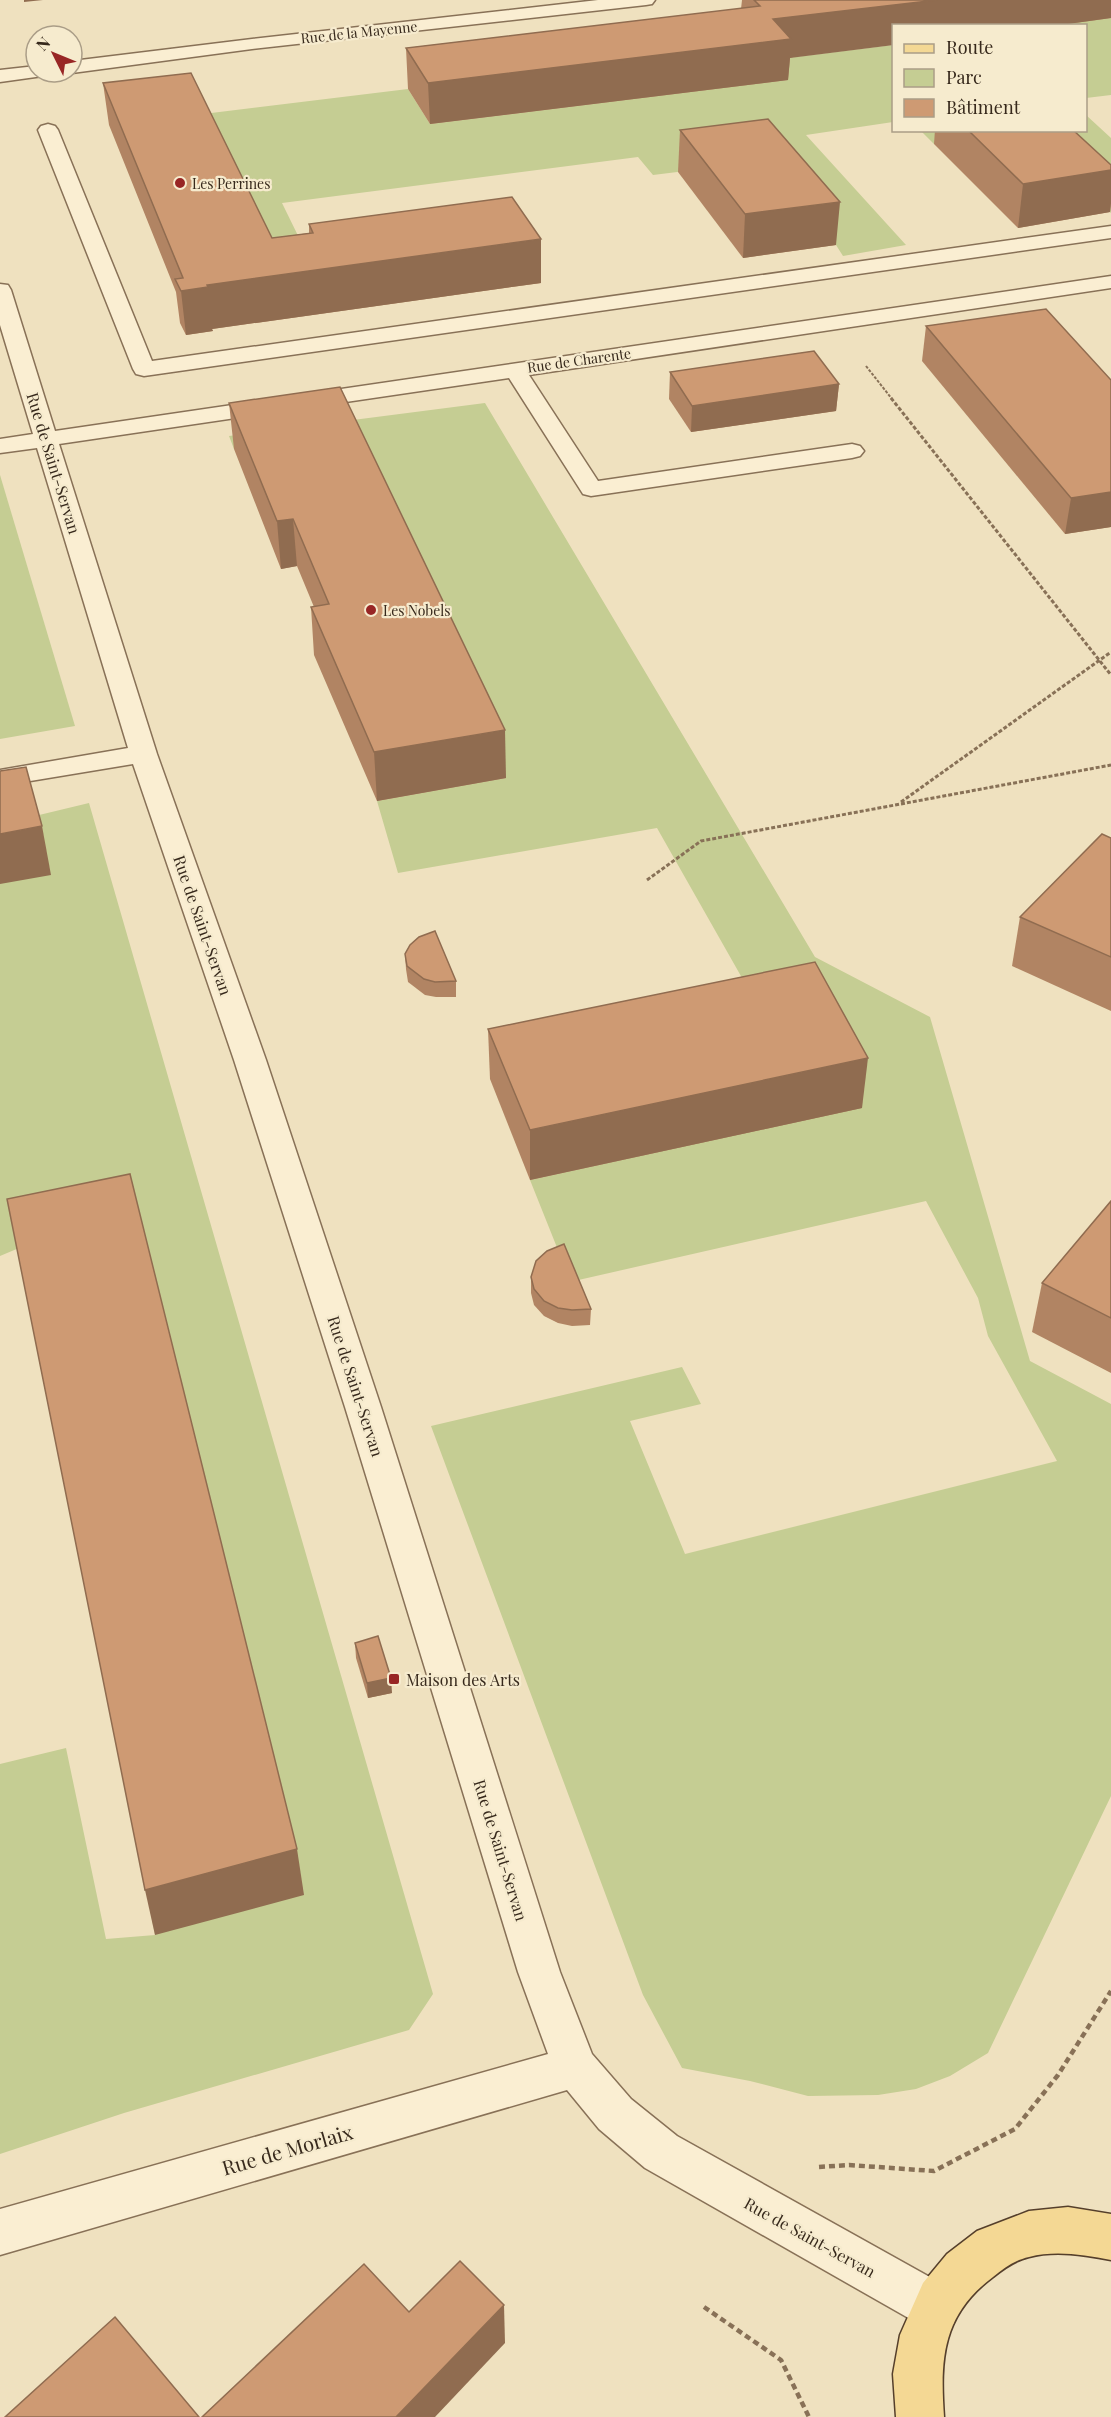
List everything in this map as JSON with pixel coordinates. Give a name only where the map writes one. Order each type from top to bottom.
[{"type":"main road","points":[[920,2417],[918,2368],[923,2336],[936,2307],[963,2268],[981,2255],[1023,2234],[1071,2229],[1111,2237]]},
{"type":"street","name":"Rue de la Mayenne","points":[[84,65],[252,44],[646,0]]},
{"type":"street","points":[[0,76],[24,73]]},
{"type":"street","points":[[48,130],[144,369],[1111,232]]},
{"type":"street","name":"Rue de Charente","points":[[0,446],[1111,282]]},
{"type":"street","name":"Rue de Saint-Servan","points":[[0,290],[143,754],[254,1071],[363,1407],[539,1972],[575,2067],[615,2114],[661,2152],[767,2214],[936,2307]]},
{"type":"street","points":[[514,370],[591,489],[852,451]]},
{"type":"street","points":[[0,778],[143,754]]},
{"type":"street","name":"Rue de Morlaix","points":[[0,2232],[575,2067]]},
{"type":"path","points":[[832,323],[1111,675]]},
{"type":"path","points":[[898,805],[1111,652]]},
{"type":"path","points":[[647,880],[700,841],[1111,765]]},
{"type":"path","points":[[767,2214],[805,2168],[849,2165],[934,2171],[1015,2129],[1058,2075],[1111,1991]]},
{"type":"path","points":[[704,2307],[781,2360],[809,2417]]},
{"type":"green space","points":[[1111,18],[1111,95],[1087,98],[1087,24],[1061,24]]},
{"type":"green space","points":[[892,45],[892,122],[806,135],[906,245],[843,256],[766,161],[653,175],[638,157],[282,203],[306,252],[276,282],[195,115],[408,89],[430,124],[787,80],[770,60]]},
{"type":"green space","points":[[1087,116],[1111,138],[1111,213],[1024,133],[934,144],[922,132],[1087,132]]},
{"type":"green space","points":[[485,403],[815,957],[930,1017],[1030,1361],[1111,1404],[1111,1796],[988,2053],[950,2076],[916,2089],[878,2095],[808,2096],[750,2081],[682,2068],[643,1995],[431,1426],[682,1367],[701,1404],[630,1421],[685,1554],[1057,1461],[988,1336],[978,1298],[926,1201],[574,1281],[562,1260],[530,1180],[862,1107],[750,992],[657,828],[398,873],[377,801],[505,778],[343,433],[234,449],[229,436]]},
{"type":"green space","points":[[0,475],[75,726],[0,739]]},
{"type":"green space","points":[[89,803],[433,1994],[409,2030],[124,2113],[0,2154],[0,1764],[66,1748],[106,1939],[155,1935],[19,1248],[0,1256],[0,884],[35,816]]},
{"type":"building","points":[[754,0],[937,0],[773,19],[791,39],[428,83],[406,48],[760,6]]},
{"type":"building","points":[[191,73],[272,238],[313,233],[309,224],[512,197],[541,239],[207,285],[208,287],[181,291],[175,279],[183,278],[103,83]]},
{"type":"building","points":[[768,119],[840,202],[745,214],[680,130]]},
{"type":"building","points":[[970,132],[1075,132],[1111,165],[1111,170],[1023,184]]},
{"type":"building","points":[[1046,309],[1111,380],[1111,492],[1071,498],[926,326]]},
{"type":"building","points":[[814,351],[839,384],[692,406],[670,372]]},
{"type":"building","name":"Les Nobels","points":[[340,387],[505,730],[374,752],[311,607],[329,604],[293,519],[277,521],[229,403]]},
{"type":"building","points":[[26,767],[42,826],[0,834],[0,771]]},
{"type":"building","points":[[1102,834],[1111,838],[1111,957],[1020,917]]},
{"type":"building","points":[[435,931],[456,981],[435,982],[424,979],[407,966],[405,954],[410,945],[419,937]]},
{"type":"building","points":[[815,962],[868,1058],[530,1130],[488,1029]]},
{"type":"building","points":[[130,1174],[297,1849],[145,1890],[7,1199]]},
{"type":"building","points":[[1111,1201],[1111,1318],[1042,1283]]},
{"type":"building","points":[[564,1244],[591,1309],[558,1308],[544,1301],[534,1289],[531,1277],[536,1261],[547,1251]]},
{"type":"building","points":[[378,1636],[391,1678],[367,1683],[355,1643]]},
{"type":"building","points":[[460,2261],[504,2305],[396,2417],[202,2417],[364,2264],[409,2312]]},
{"type":"building","points":[[115,2317],[199,2417],[5,2417]]},
{"type":"place","name":"Les Perrines","points":[[180,183]]},
{"type":"place","name":"Les Nobels","points":[[371,610]]},
{"type":"place","name":"Maison des Arts","points":[[394,1679]]}]
